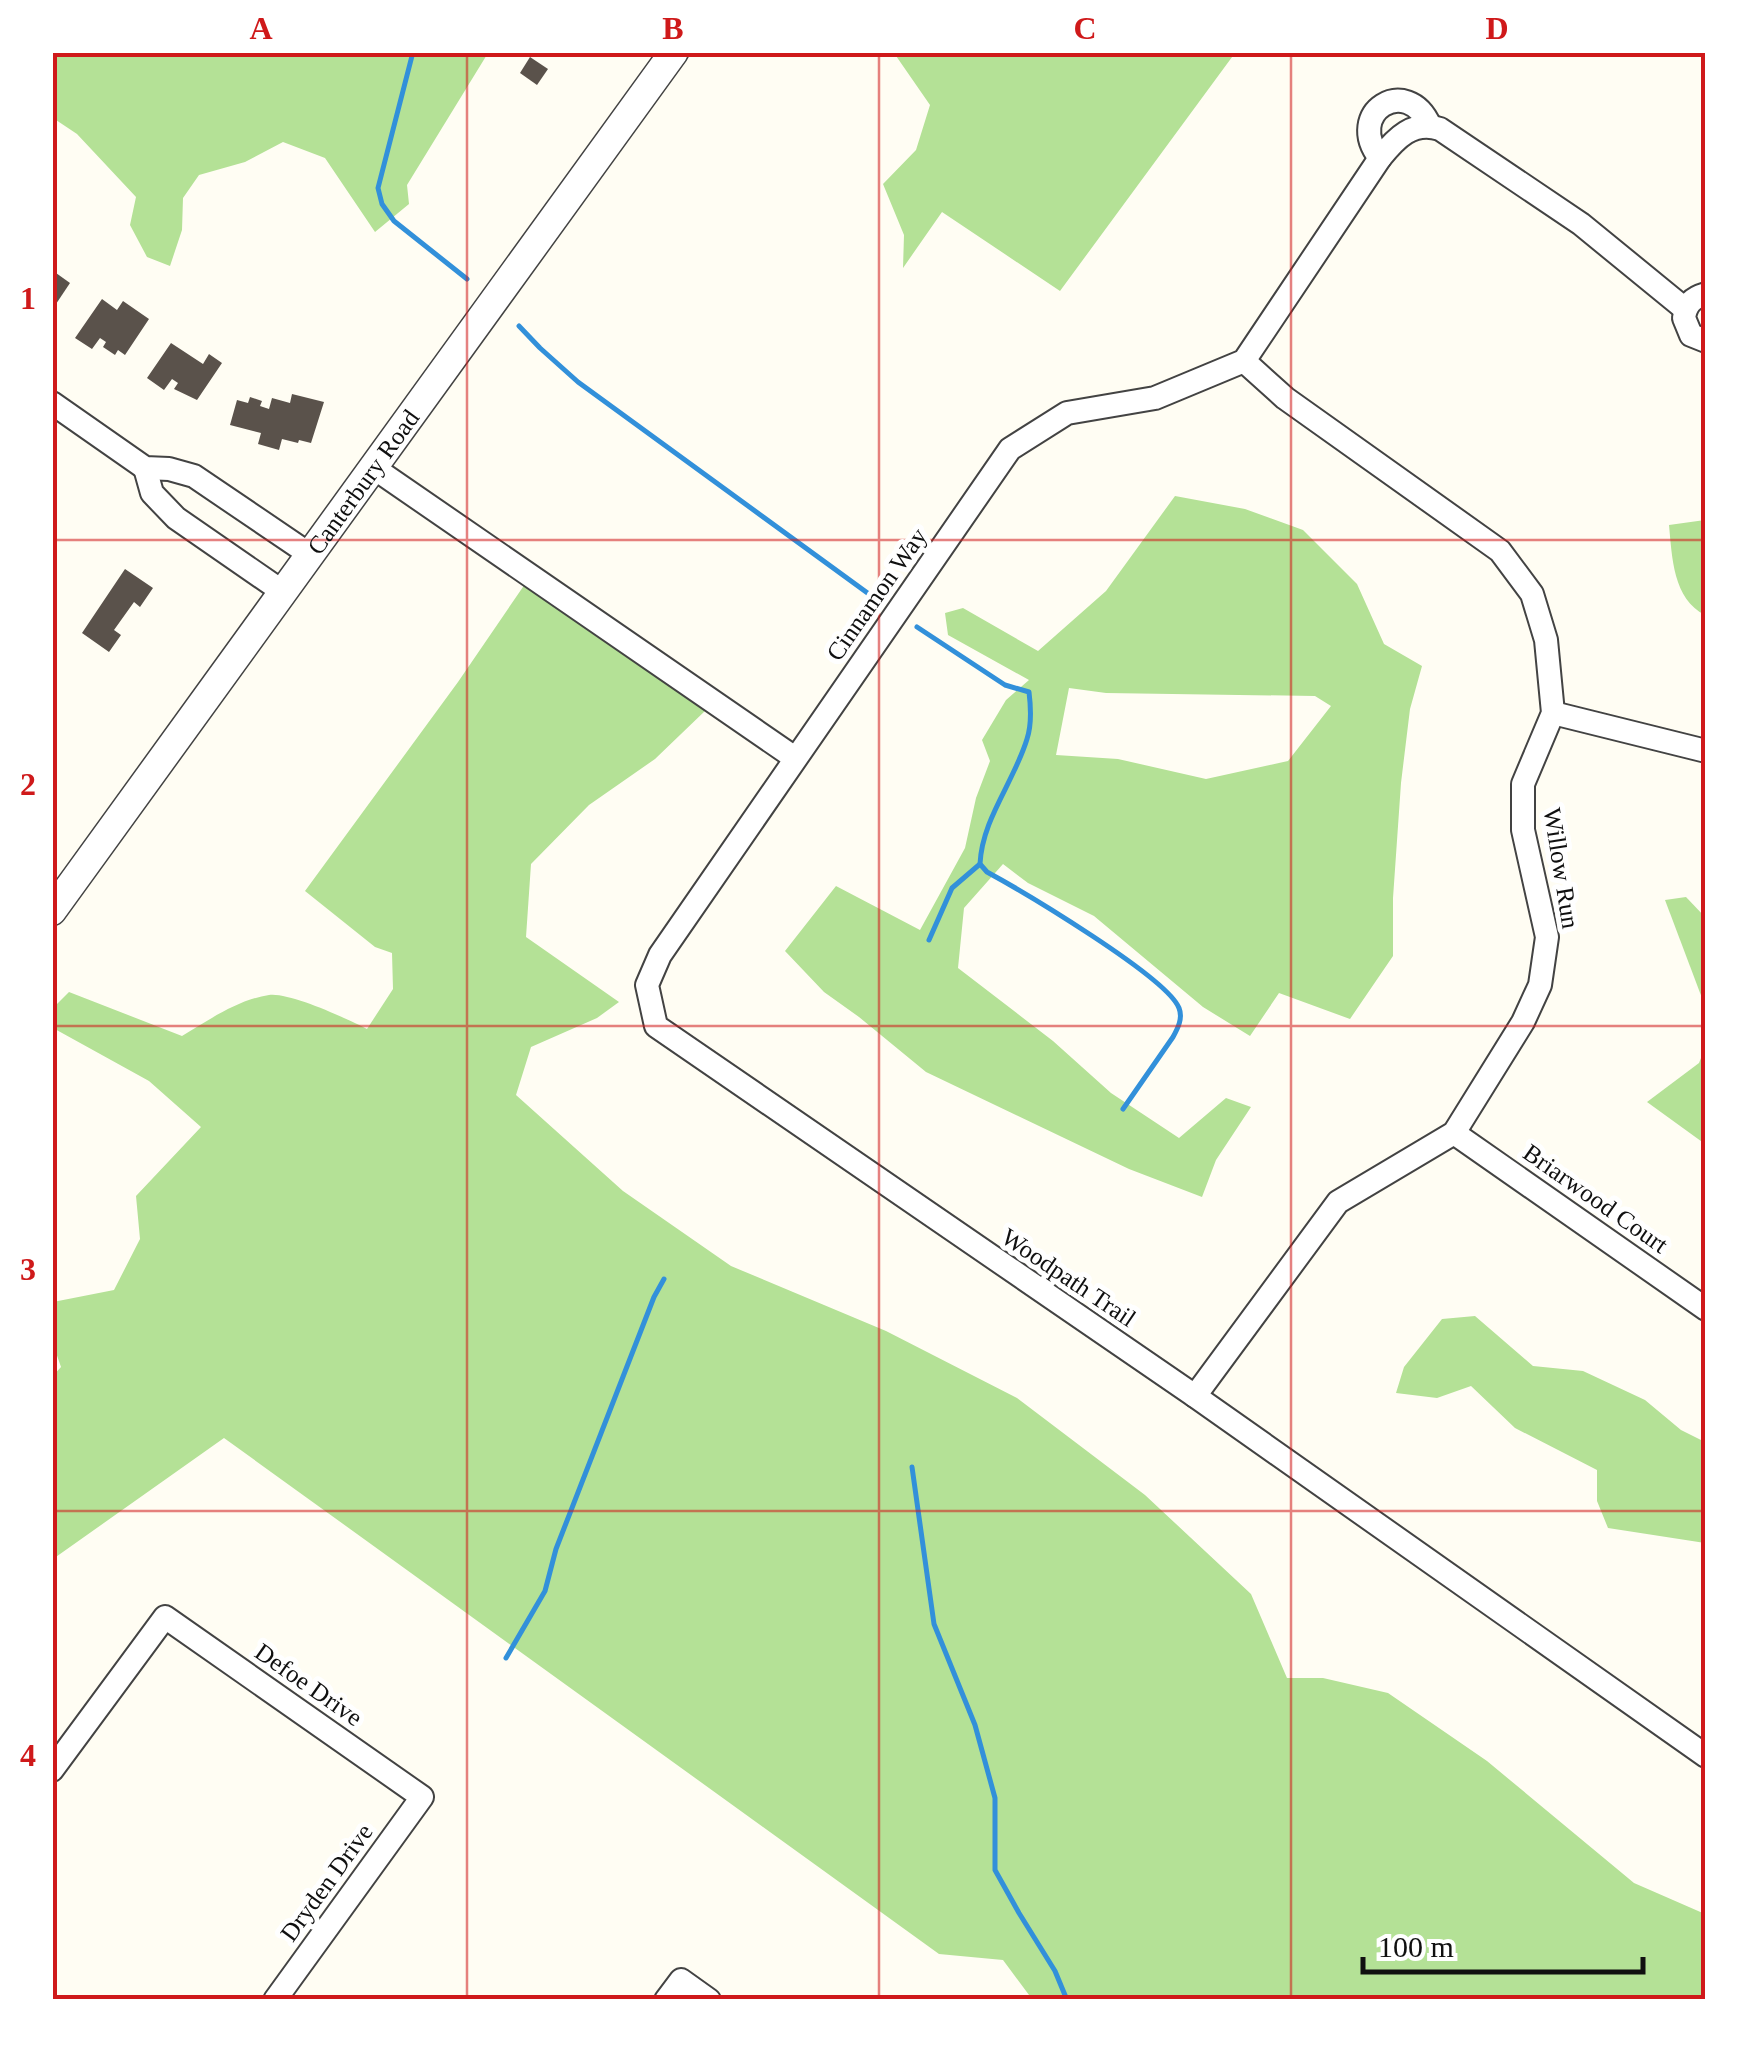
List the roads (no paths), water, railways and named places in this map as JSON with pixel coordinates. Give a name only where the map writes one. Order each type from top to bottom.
[{"type":"street","name":"Canterbury Road","points":[[52,911],[674,52]]},
{"type":"street","points":[[1380,158],[1369,129],[1372,114],[1379,107],[1402,100],[1425,114],[1430,126]]},
{"type":"street","points":[[1244,361],[1380,158],[1396,138],[1430,126],[1456,139],[1581,224],[1685,309]]},
{"type":"street","points":[[1706,294],[1695,297],[1685,309],[1684,323],[1691,335],[1706,341]]},
{"type":"street","name":"Willow Run","points":[[1195,1396],[1338,1202],[1454,1133],[1524,1022],[1540,986],[1547,937],[1523,830],[1523,784],[1553,713],[1546,640],[1532,594],[1500,551],[1286,398],[1244,361]]},
{"type":"street","name":"Cinnamon Way","points":[[795,758],[1010,449],[1067,413],[1155,398],[1244,361]]},
{"type":"street","points":[[52,403],[145,468],[194,476],[309,554]]},
{"type":"street","points":[[145,468],[152,493],[176,518],[282,592]]},
{"type":"street","points":[[374,468],[795,758]]},
{"type":"street","points":[[1553,713],[1706,751]]},
{"type":"street","name":"Woodpath Trail","points":[[795,758],[660,955],[647,985],[656,1026],[1195,1396],[1706,1756]]},
{"type":"street","name":"Briarwood Court","points":[[1454,1133],[1706,1309]]},
{"type":"street","name":"Defoe Drive","points":[[52,1770],[165,1616],[422,1797]]},
{"type":"street","name":"Dryden Drive","points":[[275,2000],[422,1797]]},
{"type":"street","points":[[666,2000],[681,1980],[709,2000]]},
{"type":"waterway","points":[[413,52],[378,188],[382,204],[394,221],[467,279]]},
{"type":"waterway","points":[[519,326],[578,382],[873,597]]},
{"type":"waterway","points":[[917,627],[1005,685],[1029,692],[1031,716],[1027,739],[992,816],[980,864],[1122,956],[1169,994],[1179,1008],[1180,1019],[1173,1037],[1123,1109]]},
{"type":"waterway","points":[[929,940],[952,888],[980,864]]},
{"type":"waterway","points":[[506,1658],[545,1591],[556,1549],[664,1279]]},
{"type":"waterway","points":[[912,1467],[934,1624],[975,1725],[995,1798],[995,1870],[1055,1971],[1067,2000]]}]
